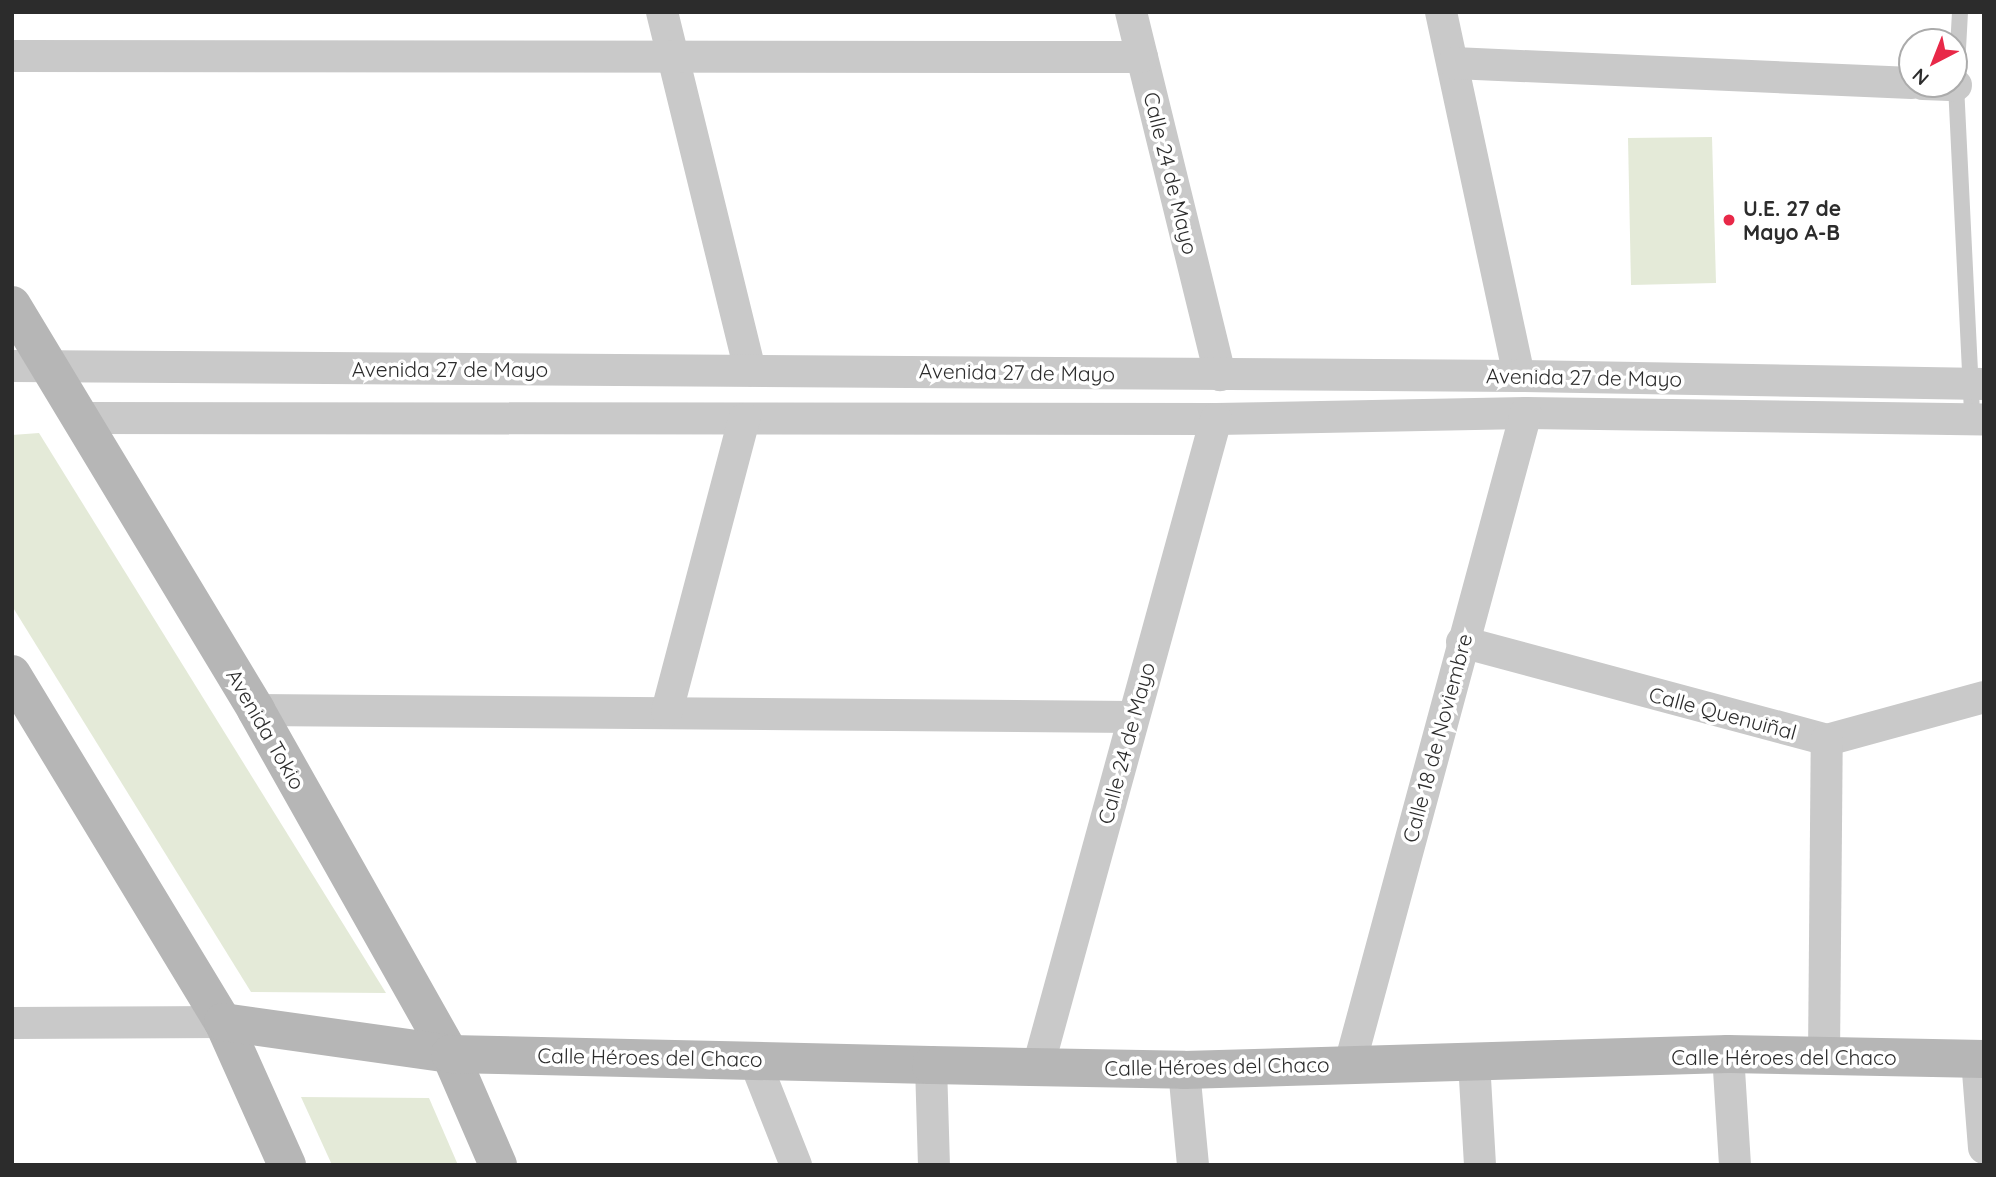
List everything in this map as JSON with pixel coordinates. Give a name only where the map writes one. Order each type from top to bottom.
[{"type":"street","points":[[662,12],[750,369]]},
{"type":"street","name":"Calle 24 de Mayo","points":[[1131,12],[1220,374]]},
{"type":"street","points":[[1441,12],[1519,376]]},
{"type":"street","points":[[12,56],[674,54],[1142,57]]},
{"type":"street","points":[[1454,63],[1898,82]]},
{"type":"street","name":"Avenida Tokio","points":[[12,305],[256,710],[450,1055],[498,1165]]},
{"type":"street","name":"Avenida 27 de Mayo","points":[[12,366],[750,369],[1978,383]]},
{"type":"street","name":"Avenida 27 de Mayo","points":[[79,418],[1216,419],[1525,413],[1978,418]]},
{"type":"street","name":"Calle 18 de Noviembre","points":[[1350,1064],[1525,413]]},
{"type":"street","points":[[667,711],[744,419]]},
{"type":"street","name":"Calle 24 de Mayo","points":[[1038,1067],[1216,419]]},
{"type":"street","name":"Calle Quenuiñal","points":[[1462,642],[1827,740],[1984,697]]},
{"type":"street","points":[[12,674],[223,1022],[287,1165]]},
{"type":"street","points":[[256,710],[667,711],[1133,717]]},
{"type":"street","points":[[1824,1056],[1827,740]]},
{"type":"street","points":[[12,1023],[223,1022]]},
{"type":"street","name":"Calle Héroes del Chaco","points":[[223,1022],[450,1055],[754,1059],[1184,1070],[1728,1054],[1981,1059]]},
{"type":"street","points":[[1728,1054],[1735,1165]]},
{"type":"street","points":[[754,1059],[796,1165]]},
{"type":"street","points":[[1981,1059],[1984,1148]]},
{"type":"street","points":[[1474,1061],[1480,1165]]},
{"type":"street","points":[[930,1065],[934,1165]]},
{"type":"street","points":[[1184,1070],[1193,1165]]},
{"type":"lane","points":[[1957,98],[1978,383],[1978,418]]},
{"type":"green space","points":[[1712,137],[1716,283],[1631,285],[1628,138]]},
{"type":"green space","points":[[39,433],[386,993],[251,992],[12,606],[12,435]]},
{"type":"green space","points":[[301,1097],[429,1098],[458,1165],[332,1165]]},
{"type":"place","name":"U.E. 27 de Mayo A-B","points":[[1729,220]]}]
